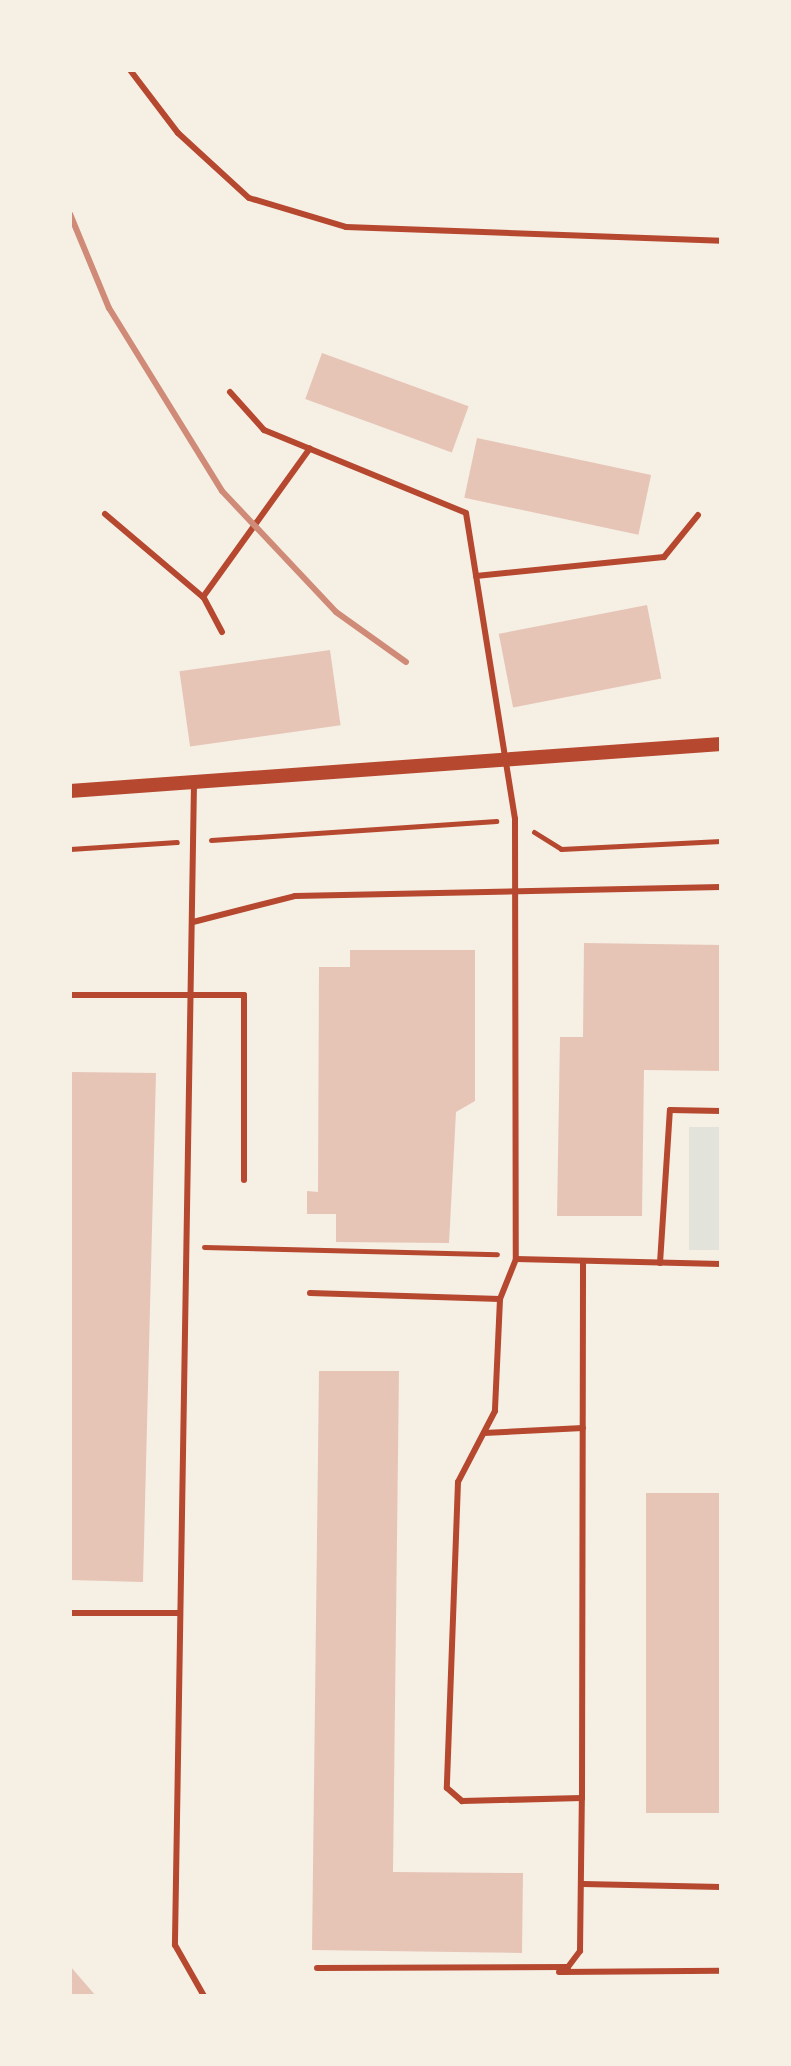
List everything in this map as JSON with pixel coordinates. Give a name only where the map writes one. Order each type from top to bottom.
[{"type":"street","points":[[70,791],[721,744]]},
{"type":"lane","points":[[130,70],[178,133],[249,198],[346,227],[721,241]]},
{"type":"lane","points":[[230,392],[264,430],[466,513],[515,819],[516,1259],[500,1299],[495,1411],[458,1482],[447,1788],[462,1801],[582,1798]]},
{"type":"lane","points":[[203,597],[310,448]]},
{"type":"lane","points":[[105,514],[203,597],[222,632]]},
{"type":"lane","points":[[476,576],[664,557],[698,515]]},
{"type":"lane","points":[[194,783],[191,1247],[180,1613],[175,1945],[204,1996]]},
{"type":"lane","points":[[193,922],[295,896],[721,887]]},
{"type":"lane","points":[[70,995],[244,995],[244,1180]]},
{"type":"lane","points":[[660,1263],[670,1110],[721,1111]]},
{"type":"lane","points":[[516,1259],[721,1264]]},
{"type":"lane","points":[[551,1972],[568,1967],[580,1951],[583,1884],[583,1261]]},
{"type":"lane","points":[[310,1293],[500,1299]]},
{"type":"lane","points":[[484,1433],[583,1428]]},
{"type":"lane","points":[[70,1613],[180,1613]]},
{"type":"lane","points":[[583,1884],[721,1887]]},
{"type":"lane","points":[[317,1968],[721,1971]]},
{"type":"path","points":[[70,849],[515,819],[561,849],[721,841]]},
{"type":"path","points":[[191,1247],[480,1250],[516,1259]]},
{"type":"shaded area","points":[[689,1127],[721,1127],[721,1250],[689,1250]]},
{"type":"building","points":[[322,353],[469,406],[452,452],[305,399]]},
{"type":"building","points":[[477,438],[651,475],[638,535],[464,498]]},
{"type":"building","points":[[647,605],[661,679],[513,707],[499,634]]},
{"type":"building","points":[[330,650],[341,725],[190,746],[179,671]]},
{"type":"building","points":[[584,943],[721,945],[721,1071],[644,1070],[642,1216],[557,1216],[560,1037],[583,1037]]},
{"type":"building","points":[[350,950],[475,950],[475,1101],[456,1112],[449,1243],[336,1242],[336,1214],[307,1214],[307,1191],[318,1192],[319,967],[350,967]]},
{"type":"building","points":[[70,1072],[156,1073],[143,1582],[70,1580]]},
{"type":"building","points":[[319,1371],[399,1371],[393,1872],[523,1873],[522,1953],[312,1950]]},
{"type":"building","points":[[646,1493],[721,1493],[721,1813],[646,1813]]},
{"type":"building","points":[[70,1966],[96,1996],[70,1996]]},
{"type":"railway","points":[[70,214],[109,308],[222,491],[336,612],[406,662]]}]
